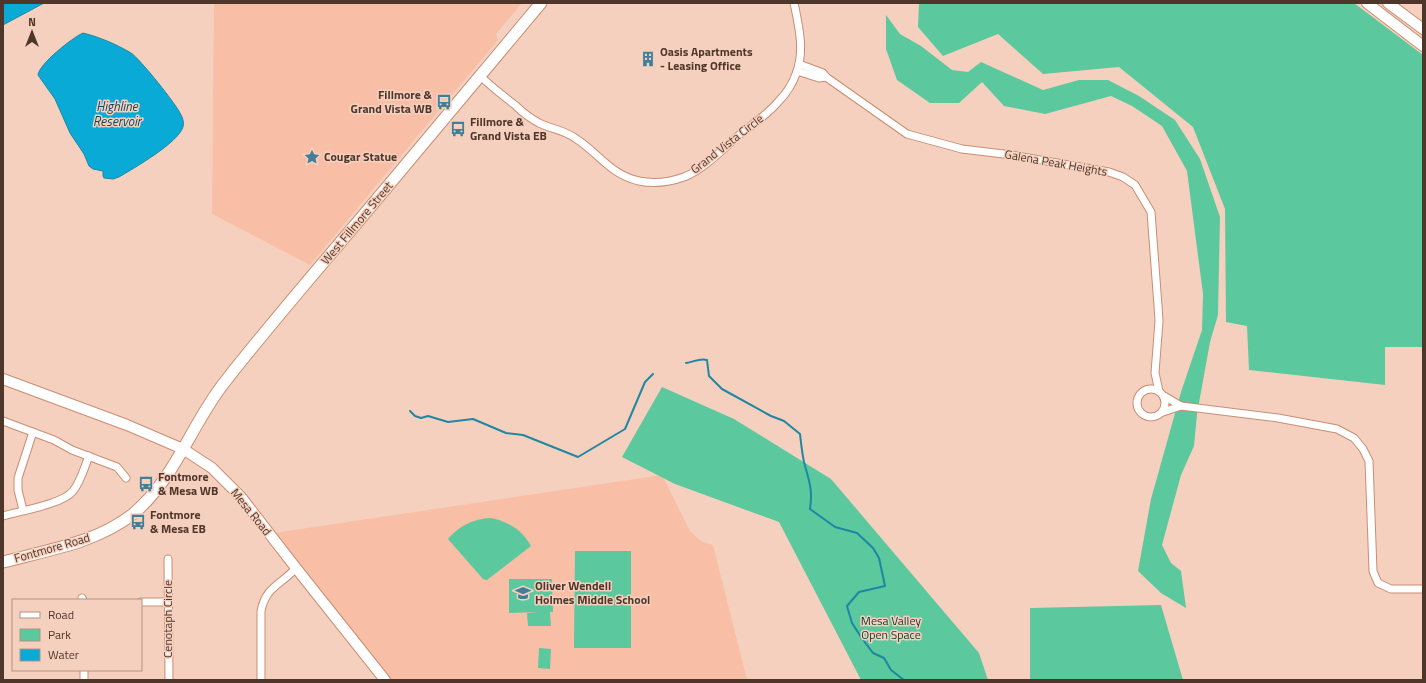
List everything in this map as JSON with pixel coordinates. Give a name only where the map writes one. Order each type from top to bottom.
[{"type":"main road","name":"West Fillmore Street","points":[[182,449],[205,410],[224,383],[282,311],[541,3]]},
{"type":"main road","points":[[1367,3],[1410,34],[1423,46]]},
{"type":"main road","points":[[1388,3],[1420,27],[1410,34]]},
{"type":"main road","name":"Mesa Road","points":[[3,379],[127,425],[182,449],[212,468],[235,490],[385,680]]},
{"type":"main road","name":"Fontmore Road","points":[[3,562],[75,543],[102,533],[114,526],[132,514],[151,496],[167,476],[182,449]]},
{"type":"street","name":"Grand Vista Circle","points":[[480,76],[530,118],[549,128],[560,130],[575,138],[588,147],[612,170],[640,181],[658,182],[675,180],[694,172],[706,163],[778,103],[792,84],[798,67],[801,42],[794,3]]},
{"type":"street","name":"Galena Peak Heights","points":[[798,67],[823,73],[826,77],[907,134],[962,149],[1012,155],[1108,172],[1122,177],[1135,185],[1151,212],[1152,217],[1158,284],[1159,321],[1155,373]]},
{"type":"street","points":[[1147,390],[1155,373]]},
{"type":"street","points":[[1155,373],[1165,406],[1162,412]]},
{"type":"street","points":[[1181,406],[1162,412],[1151,418],[1145,416],[1139,411],[1137,400],[1141,393],[1153,389],[1181,406],[1278,418],[1337,429],[1354,438],[1363,449],[1369,461],[1373,571],[1378,583],[1391,589],[1423,589]]},
{"type":"street","points":[[3,420],[117,467],[126,478]]},
{"type":"street","points":[[23,510],[18,490],[18,478],[33,432]]},
{"type":"street","points":[[3,516],[58,501],[69,495],[78,484],[88,456]]},
{"type":"street","name":"Cenotaph Circle","points":[[168,559],[168,680]]},
{"type":"street","points":[[261,680],[261,611],[264,599],[270,590],[289,576],[296,568]]},
{"type":"street","points":[[142,602],[168,602]]},
{"type":"shaded area","points":[[214,3],[522,3],[496,34],[498,40],[310,265],[212,214]]},
{"type":"shaded area","name":"Oliver Wendell Holmes Middle School","points":[[662,475],[690,531],[701,541],[713,545],[747,680],[389,680],[274,533]]},
{"type":"green space","points":[[919,3],[1354,3],[1423,55],[1423,347],[1385,347],[1385,385],[1249,370],[1247,326],[1226,322],[1225,209],[1193,127],[1119,67],[1043,74],[998,34],[943,56],[918,27]]},
{"type":"green space","points":[[886,15],[900,34],[921,46],[952,70],[968,72],[981,62],[1043,90],[1079,80],[1108,80],[1139,96],[1175,120],[1200,159],[1220,217],[1218,315],[1210,342],[1197,414],[1194,446],[1181,475],[1162,545],[1171,563],[1181,571],[1186,608],[1161,593],[1138,571],[1151,499],[1181,392],[1202,330],[1203,294],[1187,171],[1162,126],[1132,106],[1111,96],[1045,114],[1004,106],[982,82],[959,103],[930,103],[897,80],[886,49]]},
{"type":"green space","name":"Mesa Valley Open Space","points":[[662,387],[734,419],[831,479],[979,653],[988,680],[861,680],[779,522],[675,484],[622,457]]},
{"type":"green space","points":[[491,518],[509,524],[519,531],[531,546],[487,580],[483,579],[448,539],[462,526],[473,521]]},
{"type":"green space","points":[[575,551],[631,551],[631,648],[574,648]]},
{"type":"green space","points":[[509,579],[552,579],[553,612],[550,612],[551,626],[528,626],[527,613],[538,612],[509,613]]},
{"type":"green space","points":[[1161,605],[1183,680],[1030,680],[1030,608]]},
{"type":"green space","points":[[539,648],[551,649],[550,669],[538,668]]},
{"type":"water","points":[[3,3],[44,3],[3,25]]},
{"type":"water","name":"Highline Reservoir","points":[[83,33],[113,44],[136,57],[166,93],[182,116],[183,127],[173,140],[155,155],[135,168],[113,179],[104,178],[103,171],[93,169],[89,166],[84,154],[70,133],[55,99],[38,75],[44,64],[50,58],[71,40]]},
{"type":"waterway","points":[[686,363],[707,360],[709,376],[722,389],[771,416],[784,421],[800,434],[803,459],[811,490],[810,509],[835,527],[857,533],[873,548],[879,558],[885,586],[859,592],[847,606],[852,623],[873,653],[884,658],[891,670],[904,680]]},
{"type":"waterway","points":[[410,411],[415,416],[421,418],[428,416],[448,422],[473,419],[506,433],[523,435],[578,457],[625,429],[645,382],[653,374]]},
{"type":"place","name":"Oasis Apartments - Leasing Office","points":[[648,59]]},
{"type":"place","name":"Fillmore & Grand Vista WB","points":[[444,102]]},
{"type":"place","name":"Fillmore & Grand Vista EB","points":[[458,129]]},
{"type":"place","name":"Cougar Statue","points":[[312,157]]},
{"type":"place","name":"Fontmore & Mesa WB","points":[[146,484]]},
{"type":"place","name":"Fontmore & Mesa EB","points":[[138,522]]},
{"type":"place","name":"Oliver Wendell Holmes Middle School","points":[[523,593]]}]
